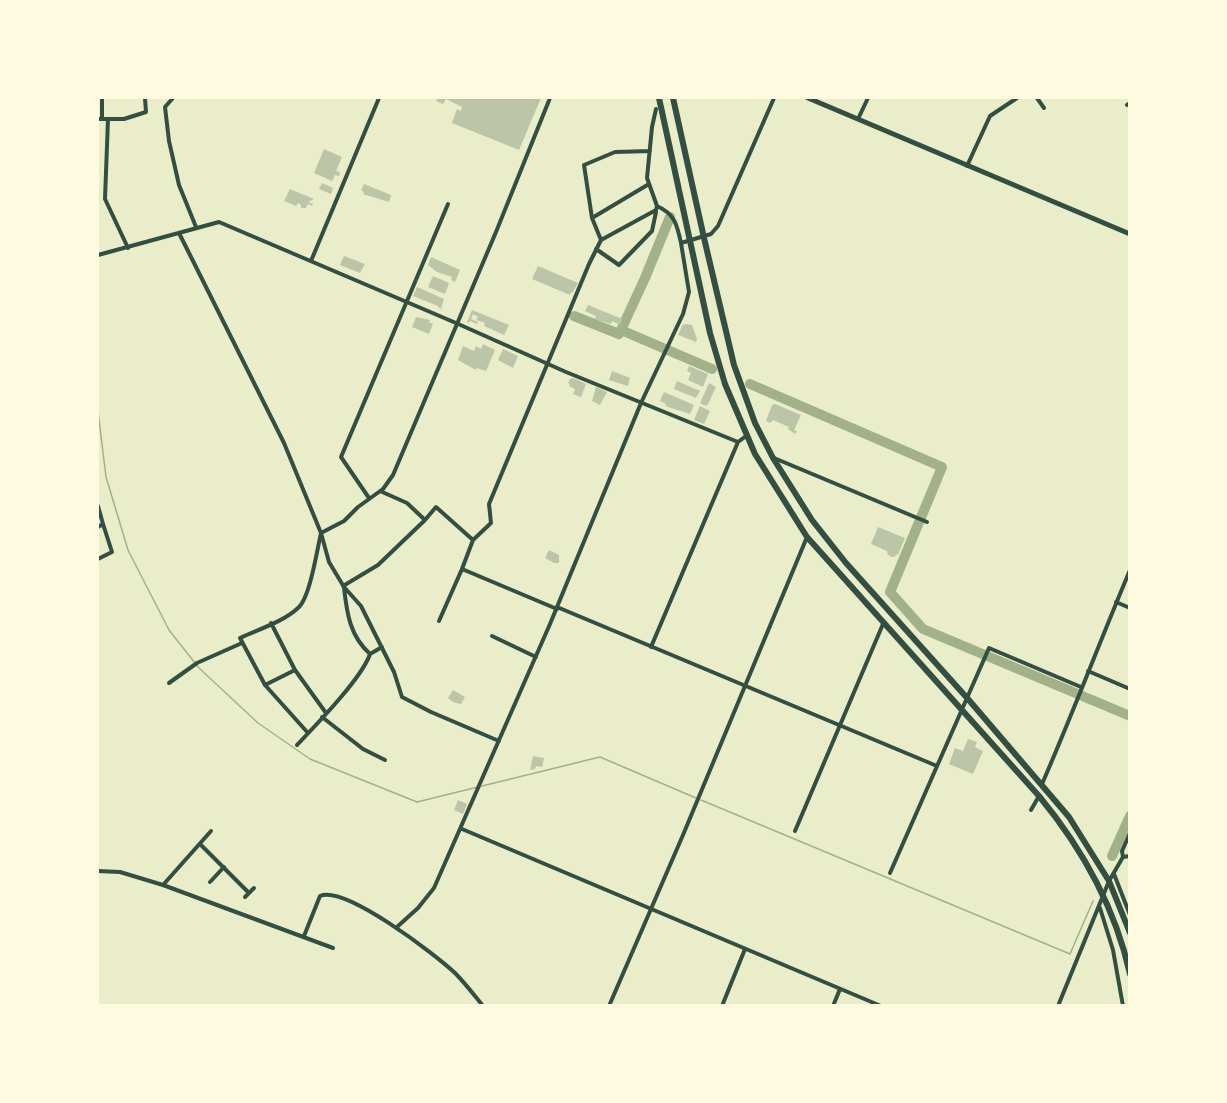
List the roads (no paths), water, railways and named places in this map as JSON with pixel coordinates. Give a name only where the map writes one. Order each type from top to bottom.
[{"type":"highway","points":[[659,98],[718,362],[746,436],[807,537],[1038,796],[1074,844],[1104,897],[1119,933],[1130,974]]},
{"type":"highway","points":[[674,98],[734,365],[755,423],[773,458],[806,511],[840,555],[1069,817],[1109,881],[1130,933]]},
{"type":"main road","points":[[808,98],[1130,234]]},
{"type":"street","points":[[102,98],[100,119],[124,119],[146,112],[145,98]]},
{"type":"street","points":[[173,98],[165,107],[169,141],[179,185],[196,227]]},
{"type":"street","points":[[311,261],[380,98]]},
{"type":"street","points":[[321,533],[345,521],[369,498],[380,491],[393,475],[550,98]]},
{"type":"street","points":[[681,243],[704,238],[718,226],[774,98]]},
{"type":"street","points":[[858,119],[868,98]]},
{"type":"street","points":[[967,166],[990,116],[1017,98]]},
{"type":"street","points":[[1037,98],[1044,108]]},
{"type":"street","points":[[597,249],[619,265],[652,231],[657,208],[647,178],[656,109]]},
{"type":"street","points":[[108,119],[105,199],[128,248]]},
{"type":"street","points":[[601,240],[592,218],[584,165],[615,152],[650,151]]},
{"type":"street","points":[[592,218],[649,184]]},
{"type":"street","points":[[369,498],[341,456],[448,204]]},
{"type":"street","points":[[397,927],[428,897],[462,829],[557,608],[641,403],[683,314],[690,292],[676,221],[667,211],[657,208],[601,240],[489,504],[491,523],[473,540],[439,621]]},
{"type":"street","points":[[98,255],[219,222],[641,403],[738,442]]},
{"type":"street","points":[[179,233],[284,443],[321,533],[329,562],[344,586],[362,606],[394,672],[402,697],[500,741]]},
{"type":"street","points":[[651,647],[738,442],[746,436]]},
{"type":"street","points":[[773,458],[927,522]]},
{"type":"street","points":[[380,491],[407,503],[425,520]]},
{"type":"street","points":[[98,506],[112,552],[98,559]]},
{"type":"street","points":[[344,586],[378,565],[436,507],[473,540]]},
{"type":"street","points":[[98,527],[103,524]]},
{"type":"street","points":[[308,733],[265,685],[240,638],[300,607],[306,597],[321,533]]},
{"type":"street","points":[[609,1005],[807,537]]},
{"type":"street","points":[[462,569],[937,766]]},
{"type":"street","points":[[1042,784],[1130,570]]},
{"type":"street","points":[[344,586],[347,615],[352,631],[363,648],[370,654]]},
{"type":"street","points":[[1116,602],[1130,608]]},
{"type":"street","points":[[271,624],[295,670],[324,715],[363,749],[385,760]]},
{"type":"street","points":[[795,831],[883,624]]},
{"type":"street","points":[[492,636],[536,657]]},
{"type":"street","points":[[169,683],[195,664],[242,643]]},
{"type":"street","points":[[297,745],[368,662],[370,654],[382,647]]},
{"type":"street","points":[[890,873],[989,648],[1081,687]]},
{"type":"street","points":[[265,685],[295,670]]},
{"type":"street","points":[[1088,671],[1130,689]]},
{"type":"street","points":[[1031,810],[1038,796]]},
{"type":"street","points":[[462,829],[881,1005]]},
{"type":"street","points":[[163,885],[201,845],[211,831]]},
{"type":"street","points":[[1123,858],[1122,851],[1130,833]]},
{"type":"street","points":[[201,845],[249,892]]},
{"type":"street","points":[[1058,1005],[1109,881],[1123,858],[1130,856]]},
{"type":"street","points":[[210,882],[224,867]]},
{"type":"street","points":[[98,871],[120,872],[163,885],[333,948]]},
{"type":"street","points":[[1113,873],[1130,915]]},
{"type":"street","points":[[245,897],[254,888]]},
{"type":"street","points":[[304,936],[320,896],[329,894],[369,910],[397,927],[455,974],[483,1005]]},
{"type":"street","points":[[1099,908],[1113,950],[1123,1005]]},
{"type":"street","points":[[722,1005],[745,949]]},
{"type":"street","points":[[833,1005],[840,989]]},
{"type":"waterway","points":[[621,330],[670,217]]},
{"type":"waterway","points":[[574,316],[619,334],[621,330],[712,369]]},
{"type":"waterway","points":[[750,384],[942,467],[890,592],[923,629],[1130,716]]},
{"type":"waterway","points":[[98,411],[106,477],[128,550],[169,630],[199,668],[258,723],[310,759],[417,802],[600,757],[696,798]]},
{"type":"waterway","points":[[701,800],[1070,954],[1093,901]]},
{"type":"waterway","points":[[1112,856],[1130,816]]}]
